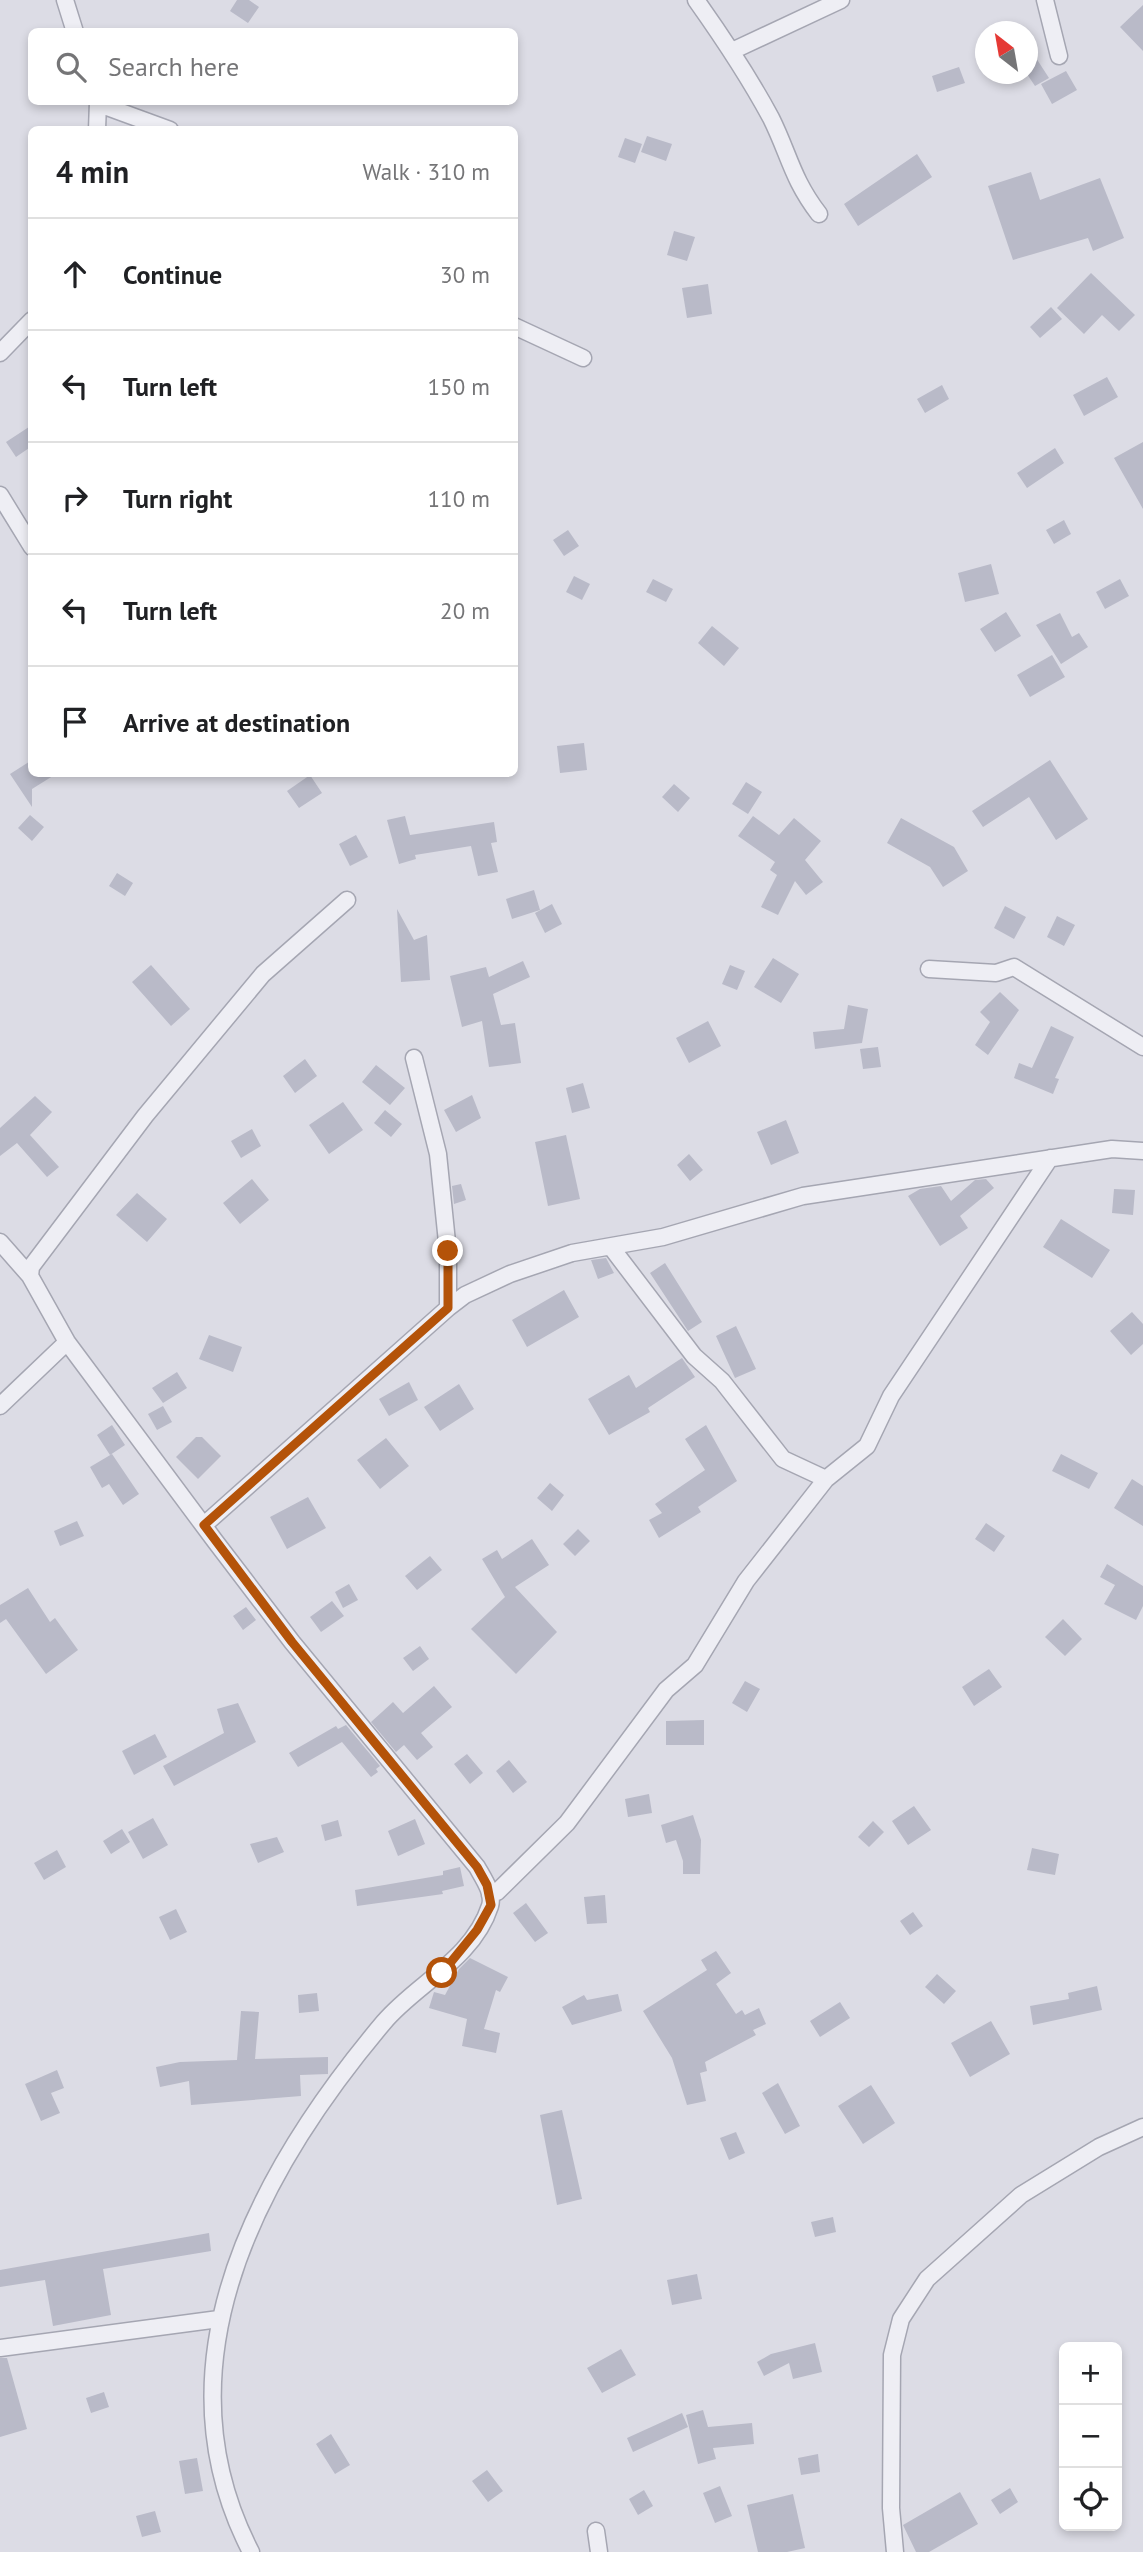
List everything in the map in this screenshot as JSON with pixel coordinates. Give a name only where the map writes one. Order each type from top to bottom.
[{"type":"street","points":[[65,0],[74,28]]},
{"type":"street","points":[[696,0],[732,51],[772,121],[790,168],[819,214]]},
{"type":"street","points":[[732,51],[841,0]]},
{"type":"street","points":[[1045,0],[1059,56]]},
{"type":"street","points":[[97,126],[98,105]]},
{"type":"street","points":[[103,105],[159,126]]},
{"type":"street","points":[[0,353],[28,324]]},
{"type":"street","points":[[518,328],[583,358]]},
{"type":"street","points":[[0,495],[28,540]]},
{"type":"street","points":[[30,1276],[31,1267],[137,1126],[263,974],[347,900]]},
{"type":"street","points":[[929,970],[996,973],[1014,967],[1143,1047]]},
{"type":"street","points":[[414,1058],[438,1154],[448,1251],[448,1308]]},
{"type":"street","points":[[204,1525],[448,1308],[465,1296],[510,1274],[572,1254],[663,1237],[803,1196],[1112,1149],[1143,1151]]},
{"type":"street","points":[[490,1895],[497,1892],[567,1823],[666,1690],[695,1665],[746,1581],[826,1479],[867,1446],[891,1396],[1050,1158]]},
{"type":"street","points":[[0,1242],[30,1276],[67,1342],[204,1525],[292,1642],[477,1867],[490,1895],[491,1905],[477,1930],[442,1973],[386,2020],[334,2087],[277,2169],[240,2251],[219,2319],[211,2411],[222,2483],[233,2518],[251,2552]]},
{"type":"street","points":[[611,1247],[694,1356],[722,1381],[783,1459],[826,1479]]},
{"type":"street","points":[[0,1406],[67,1342]]},
{"type":"street","points":[[895,2552],[891,2508],[892,2355],[901,2319],[927,2279],[1021,2195],[1100,2147],[1143,2127]]},
{"type":"street","points":[[0,2348],[219,2319]]},
{"type":"street","points":[[596,2531],[599,2552]]},
{"type":"building","points":[[237,0],[249,0],[259,7],[248,23],[230,11]]},
{"type":"building","points":[[1143,5],[1143,51],[1120,27]]},
{"type":"building","points":[[1038,61],[1049,78],[1035,86],[1034,84],[1038,84]]},
{"type":"building","points":[[959,67],[965,83],[937,92],[932,76]]},
{"type":"building","points":[[1066,71],[1077,90],[1052,104],[1041,84]]},
{"type":"building","points":[[647,136],[672,144],[666,161],[641,152]]},
{"type":"building","points":[[625,138],[642,144],[635,163],[618,157]]},
{"type":"building","points":[[917,154],[932,177],[858,226],[844,204]]},
{"type":"building","points":[[1031,172],[1040,200],[1100,178],[1124,238],[1093,251],[1088,238],[1013,260],[988,186]]},
{"type":"building","points":[[674,231],[695,237],[687,261],[667,255]]},
{"type":"building","points":[[1091,273],[1135,315],[1119,331],[1102,315],[1084,334],[1057,308]]},
{"type":"building","points":[[708,284],[712,314],[687,318],[682,288]]},
{"type":"building","points":[[1051,307],[1062,319],[1040,338],[1030,327]]},
{"type":"building","points":[[1107,377],[1118,397],[1084,416],[1073,395]]},
{"type":"building","points":[[942,385],[949,399],[925,413],[917,399]]},
{"type":"building","points":[[28,428],[28,449],[16,457],[6,442]]},
{"type":"building","points":[[1143,442],[1143,509],[1114,458]]},
{"type":"building","points":[[1055,448],[1064,463],[1027,488],[1017,473]]},
{"type":"building","points":[[1064,520],[1071,534],[1054,544],[1046,530]]},
{"type":"building","points":[[568,530],[579,546],[564,556],[553,540]]},
{"type":"building","points":[[991,564],[999,594],[965,602],[958,573]]},
{"type":"building","points":[[574,576],[590,584],[582,600],[566,592]]},
{"type":"building","points":[[653,579],[673,589],[666,602],[646,592]]},
{"type":"building","points":[[1120,579],[1129,596],[1105,609],[1096,592]]},
{"type":"building","points":[[1006,612],[1021,636],[995,652],[980,629]]},
{"type":"building","points":[[1060,613],[1072,637],[1079,633],[1088,647],[1061,664],[1036,625]]},
{"type":"building","points":[[712,626],[739,648],[724,666],[698,643]]},
{"type":"building","points":[[1052,655],[1065,677],[1030,697],[1017,675]]},
{"type":"building","points":[[584,743],[587,770],[560,773],[557,746]]},
{"type":"building","points":[[1050,760],[1088,819],[1056,840],[1029,797],[983,827],[972,811]]},
{"type":"building","points":[[28,763],[28,777],[51,777],[32,789],[32,807],[10,774]]},
{"type":"building","points":[[311,777],[322,793],[299,808],[287,791]]},
{"type":"building","points":[[746,782],[762,792],[748,814],[732,804]]},
{"type":"building","points":[[674,784],[690,798],[678,812],[662,797]]},
{"type":"building","points":[[30,815],[44,827],[32,841],[18,828]]},
{"type":"building","points":[[405,816],[410,835],[494,822],[497,842],[491,843],[498,872],[478,876],[471,846],[415,855],[416,859],[399,864],[387,820]]},
{"type":"building","points":[[753,816],[779,835],[794,818],[821,841],[805,860],[823,882],[806,895],[795,881],[778,915],[761,907],[777,875],[770,870],[775,862],[738,836]]},
{"type":"building","points":[[901,818],[954,847],[968,871],[943,887],[930,867],[887,843]]},
{"type":"building","points":[[356,835],[368,857],[350,866],[339,844]]},
{"type":"building","points":[[117,873],[133,883],[125,896],[109,886]]},
{"type":"building","points":[[534,890],[540,910],[512,919],[506,899]]},
{"type":"building","points":[[552,904],[562,924],[545,933],[535,913]]},
{"type":"building","points":[[1005,906],[1026,917],[1014,939],[994,928]]},
{"type":"building","points":[[397,909],[414,940],[427,935],[430,980],[401,982]]},
{"type":"building","points":[[1057,916],[1075,925],[1064,946],[1047,937]]},
{"type":"building","points":[[773,958],[799,974],[781,1003],[754,987]]},
{"type":"building","points":[[523,961],[530,977],[493,994],[501,1025],[515,1023],[521,1063],[489,1067],[482,1021],[462,1027],[450,976],[486,967],[489,977]]},
{"type":"building","points":[[151,965],[190,1009],[171,1026],[132,982]]},
{"type":"building","points":[[730,965],[745,971],[737,990],[722,984]]},
{"type":"building","points":[[1000,992],[1019,1010],[988,1055],[975,1045],[990,1022],[980,1012]]},
{"type":"building","points":[[848,1005],[868,1009],[862,1043],[815,1049],[813,1032],[844,1029]]},
{"type":"building","points":[[708,1021],[721,1046],[689,1063],[676,1038]]},
{"type":"building","points":[[1051,1026],[1074,1037],[1055,1078],[1059,1079],[1053,1094],[1014,1078],[1019,1063],[1032,1068]]},
{"type":"building","points":[[878,1047],[881,1067],[863,1069],[860,1049]]},
{"type":"building","points":[[305,1059],[317,1076],[295,1093],[283,1076]]},
{"type":"building","points":[[376,1065],[405,1088],[390,1105],[362,1082]]},
{"type":"building","points":[[583,1083],[590,1108],[572,1113],[566,1088]]},
{"type":"building","points":[[472,1095],[481,1118],[456,1132],[444,1110]]},
{"type":"building","points":[[35,1096],[52,1112],[30,1135],[59,1167],[47,1177],[17,1143],[0,1156],[0,1128]]},
{"type":"building","points":[[343,1102],[363,1130],[329,1154],[309,1125]]},
{"type":"building","points":[[385,1110],[402,1124],[391,1137],[374,1123]]},
{"type":"building","points":[[786,1120],[799,1153],[771,1165],[757,1132]]},
{"type":"building","points":[[252,1129],[261,1146],[241,1158],[231,1141]]},
{"type":"building","points":[[566,1135],[580,1199],[548,1206],[535,1142]]},
{"type":"building","points":[[689,1154],[703,1170],[690,1181],[677,1165]]},
{"type":"building","points":[[252,1179],[269,1200],[240,1224],[223,1203]]},
{"type":"building","points":[[986,1179],[994,1188],[960,1216],[968,1228],[940,1246],[908,1196],[920,1189],[941,1186],[951,1201],[975,1180]]},
{"type":"building","points":[[461,1184],[466,1200],[454,1204],[452,1186]]},
{"type":"building","points":[[1114,1189],[1135,1190],[1133,1215],[1112,1213]]},
{"type":"building","points":[[137,1193],[167,1219],[147,1242],[116,1215]]},
{"type":"building","points":[[1061,1219],[1110,1250],[1092,1278],[1043,1247]]},
{"type":"building","points":[[606,1258],[614,1273],[598,1279],[591,1260]]},
{"type":"building","points":[[665,1263],[702,1322],[688,1331],[650,1273]]},
{"type":"building","points":[[564,1290],[579,1317],[527,1347],[512,1320]]},
{"type":"building","points":[[1132,1312],[1143,1324],[1143,1344],[1131,1355],[1110,1331]]},
{"type":"building","points":[[736,1326],[756,1369],[735,1378],[716,1336]]},
{"type":"building","points":[[209,1335],[242,1347],[233,1372],[199,1359]]},
{"type":"building","points":[[682,1358],[695,1377],[648,1408],[650,1412],[609,1435],[588,1399],[629,1375],[636,1388]]},
{"type":"building","points":[[177,1372],[187,1388],[163,1403],[152,1388]]},
{"type":"building","points":[[409,1382],[418,1400],[389,1416],[379,1399]]},
{"type":"building","points":[[459,1384],[474,1409],[440,1431],[424,1407]]},
{"type":"building","points":[[163,1406],[172,1422],[157,1430],[148,1414]]},
{"type":"building","points":[[112,1425],[125,1445],[110,1455],[97,1435]]},
{"type":"building","points":[[706,1425],[737,1481],[698,1507],[701,1512],[659,1538],[649,1520],[662,1513],[655,1504],[705,1470],[685,1439]]},
{"type":"building","points":[[196,1437],[202,1437],[221,1456],[198,1479],[176,1457]]},
{"type":"building","points":[[386,1438],[409,1466],[380,1489],[357,1460]]},
{"type":"building","points":[[112,1454],[139,1494],[123,1505],[109,1484],[102,1488],[90,1467]]},
{"type":"building","points":[[1061,1454],[1098,1473],[1089,1489],[1052,1471]]},
{"type":"building","points":[[1132,1479],[1143,1486],[1143,1526],[1114,1508]]},
{"type":"building","points":[[550,1483],[564,1495],[552,1511],[537,1498]]},
{"type":"building","points":[[308,1497],[326,1528],[287,1549],[270,1517]]},
{"type":"building","points":[[77,1521],[84,1536],[60,1546],[54,1531]]},
{"type":"building","points":[[986,1523],[1005,1536],[994,1552],[975,1539]]},
{"type":"building","points":[[578,1529],[590,1541],[575,1556],[563,1544]]},
{"type":"building","points":[[532,1539],[549,1565],[515,1587],[557,1632],[516,1674],[471,1629],[505,1597],[482,1559],[497,1550],[502,1559]]},
{"type":"building","points":[[430,1556],[442,1570],[417,1590],[405,1576]]},
{"type":"building","points":[[1107,1564],[1143,1586],[1143,1606],[1136,1620],[1104,1604],[1115,1585],[1100,1577]]},
{"type":"building","points":[[349,1584],[358,1600],[343,1608],[335,1592]]},
{"type":"building","points":[[28,1588],[50,1622],[55,1618],[78,1650],[46,1674],[6,1619],[0,1623],[0,1605]]},
{"type":"building","points":[[332,1601],[344,1616],[321,1632],[310,1617]]},
{"type":"building","points":[[246,1607],[256,1620],[243,1630],[233,1616]]},
{"type":"building","points":[[1063,1619],[1082,1639],[1065,1656],[1045,1637]]},
{"type":"building","points":[[420,1646],[429,1659],[413,1671],[403,1658]]},
{"type":"building","points":[[989,1669],[1002,1687],[974,1706],[962,1687]]},
{"type":"building","points":[[745,1681],[760,1689],[747,1712],[732,1703]]},
{"type":"building","points":[[434,1686],[452,1707],[421,1733],[433,1747],[417,1760],[404,1745],[396,1752],[371,1722],[393,1702],[403,1713]]},
{"type":"building","points":[[238,1703],[256,1742],[174,1786],[163,1766],[224,1733],[217,1709]]},
{"type":"building","points":[[704,1720],[704,1745],[666,1745],[666,1721]]},
{"type":"building","points":[[346,1725],[380,1766],[376,1769],[378,1772],[371,1777],[342,1742],[298,1767],[289,1753],[336,1726],[338,1729]]},
{"type":"building","points":[[155,1734],[167,1757],[134,1775],[122,1751]]},
{"type":"building","points":[[467,1754],[483,1773],[470,1784],[454,1764]]},
{"type":"building","points":[[509,1760],[527,1782],[513,1793],[496,1771]]},
{"type":"building","points":[[649,1794],[652,1813],[628,1817],[625,1799]]},
{"type":"building","points":[[914,1806],[931,1830],[908,1845],[892,1821]]},
{"type":"building","points":[[693,1815],[701,1840],[700,1874],[683,1874],[683,1861],[676,1840],[666,1843],[661,1825]]},
{"type":"building","points":[[153,1818],[168,1845],[143,1859],[128,1832]]},
{"type":"building","points":[[415,1819],[425,1844],[398,1856],[388,1831]]},
{"type":"building","points":[[338,1820],[342,1836],[325,1841],[321,1825]]},
{"type":"building","points":[[873,1821],[884,1832],[869,1847],[858,1837]]},
{"type":"building","points":[[122,1829],[130,1842],[111,1854],[103,1841]]},
{"type":"building","points":[[277,1837],[284,1852],[258,1863],[250,1844]]},
{"type":"building","points":[[1032,1848],[1059,1854],[1055,1875],[1027,1870]]},
{"type":"building","points":[[57,1850],[66,1867],[44,1880],[34,1863]]},
{"type":"building","points":[[460,1867],[464,1886],[442,1891],[443,1894],[357,1906],[355,1890],[443,1875],[443,1871]]},
{"type":"building","points":[[605,1895],[607,1923],[587,1924],[584,1897]]},
{"type":"building","points":[[526,1903],[548,1933],[535,1942],[513,1913]]},
{"type":"building","points":[[176,1909],[187,1932],[170,1940],[159,1917]]},
{"type":"building","points":[[913,1912],[923,1926],[910,1935],[900,1921]]},
{"type":"building","points":[[716,1951],[731,1973],[716,1984],[736,2014],[742,2010],[745,2015],[759,2008],[766,2024],[753,2030],[756,2035],[705,2062],[707,2071],[700,2073],[706,2101],[687,2105],[672,2058],[643,2011],[707,1970],[701,1960]]},
{"type":"building","points":[[470,1958],[508,1977],[500,1992],[496,1990],[484,2029],[500,2033],[496,2053],[462,2046],[467,2019],[429,2008],[434,1992],[445,1995],[459,1969]]},
{"type":"building","points":[[937,1974],[956,1991],[944,2004],[925,1987]]},
{"type":"building","points":[[1097,1986],[1102,2010],[1033,2025],[1030,2006],[1069,1999],[1068,1993]]},
{"type":"building","points":[[317,1993],[319,2011],[299,2013],[298,1995]]},
{"type":"building","points":[[618,1994],[622,2011],[572,2025],[562,2007],[584,1995],[587,2000]]},
{"type":"building","points":[[840,2002],[850,2018],[820,2037],[810,2021]]},
{"type":"building","points":[[241,2011],[259,2012],[255,2059],[328,2057],[328,2074],[300,2075],[301,2096],[191,2105],[189,2081],[160,2087],[156,2067],[180,2062],[237,2060]]},
{"type":"building","points":[[991,2021],[1010,2054],[970,2077],[951,2043]]},
{"type":"building","points":[[57,2070],[64,2088],[51,2093],[60,2113],[41,2121],[25,2084]]},
{"type":"building","points":[[778,2083],[800,2126],[785,2134],[762,2093]]},
{"type":"building","points":[[871,2085],[895,2123],[863,2144],[838,2106]]},
{"type":"building","points":[[562,2110],[582,2199],[557,2205],[540,2115]]},
{"type":"building","points":[[736,2132],[745,2153],[729,2160],[720,2138]]},
{"type":"building","points":[[833,2217],[836,2232],[815,2237],[811,2222]]},
{"type":"building","points":[[209,2233],[211,2251],[103,2269],[111,2315],[53,2326],[45,2280],[0,2287],[0,2270]]},
{"type":"building","points":[[697,2274],[702,2299],[672,2305],[667,2280]]},
{"type":"building","points":[[815,2343],[822,2372],[793,2379],[789,2363],[764,2376],[757,2362],[771,2354]]},
{"type":"building","points":[[621,2349],[636,2375],[602,2393],[587,2368]]},
{"type":"building","points":[[0,2358],[7,2358],[27,2429],[0,2437]]},
{"type":"building","points":[[104,2392],[109,2407],[91,2413],[86,2398]]},
{"type":"building","points":[[703,2410],[708,2427],[752,2423],[754,2444],[713,2448],[716,2459],[698,2464],[686,2415]]},
{"type":"building","points":[[682,2413],[688,2427],[633,2452],[627,2438]]},
{"type":"building","points":[[331,2434],[350,2465],[335,2474],[316,2444]]},
{"type":"building","points":[[818,2454],[820,2472],[801,2475],[798,2458]]},
{"type":"building","points":[[197,2458],[203,2491],[185,2494],[179,2461]]},
{"type":"building","points":[[487,2470],[503,2491],[488,2502],[472,2481]]},
{"type":"building","points":[[720,2486],[732,2516],[715,2523],[703,2493]]},
{"type":"building","points":[[1010,2488],[1018,2502],[1000,2514],[991,2500]]},
{"type":"building","points":[[644,2490],[653,2506],[638,2515],[629,2499]]},
{"type":"building","points":[[960,2492],[978,2524],[929,2552],[916,2552],[903,2525]]},
{"type":"building","points":[[793,2494],[805,2548],[787,2552],[758,2552],[747,2505]]},
{"type":"building","points":[[155,2511],[161,2532],[142,2537],[136,2516]]},
{"type":"route","points":[[442,1973],[477,1930],[491,1905],[487,1885],[477,1867],[292,1642],[204,1525],[448,1308],[448,1251]]}]
